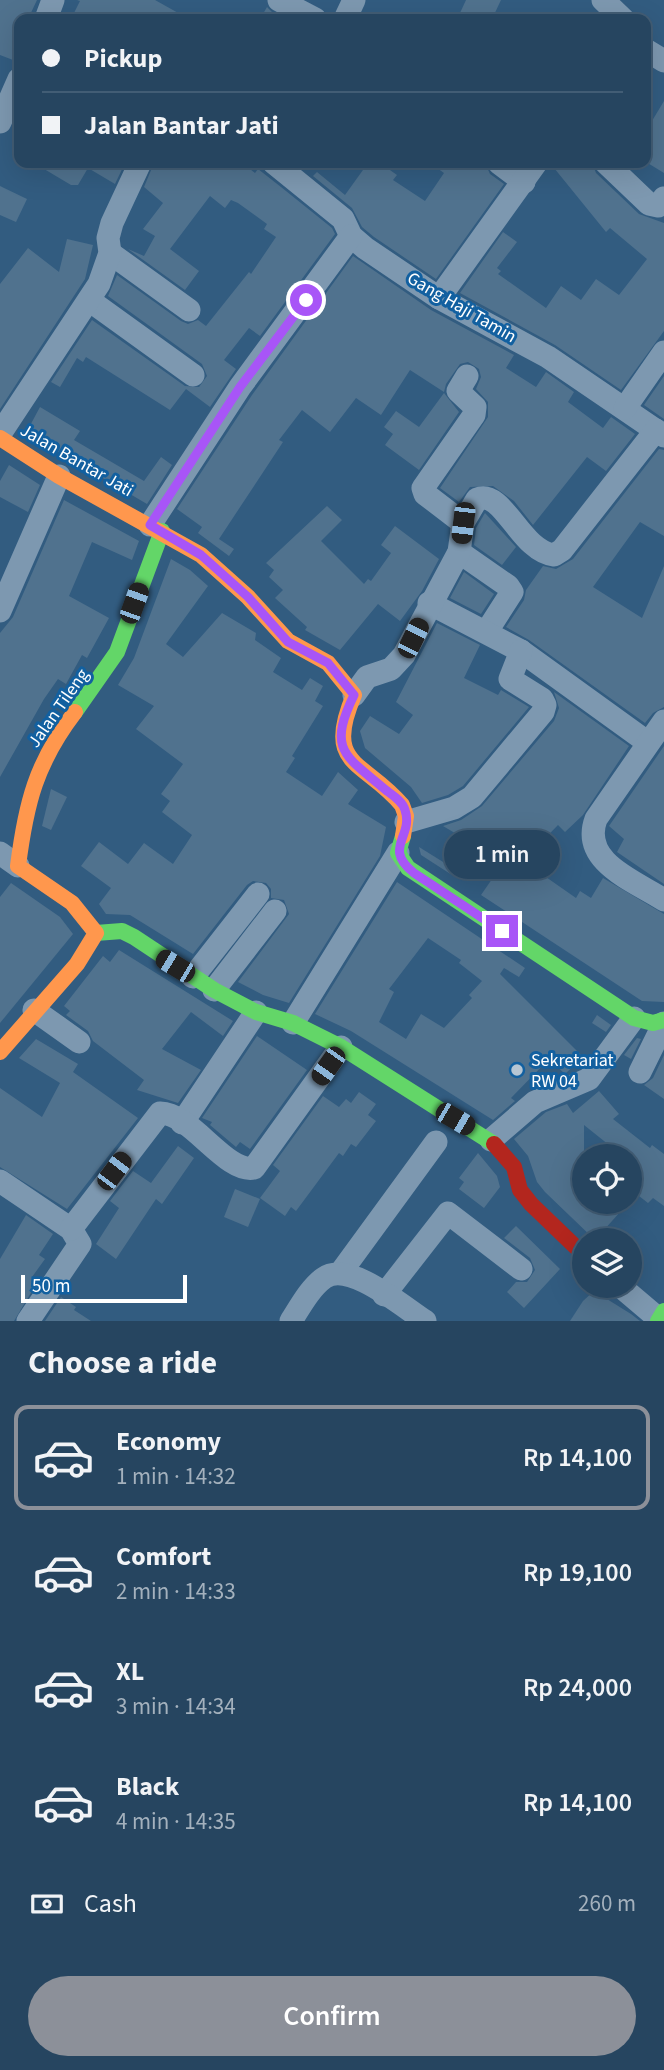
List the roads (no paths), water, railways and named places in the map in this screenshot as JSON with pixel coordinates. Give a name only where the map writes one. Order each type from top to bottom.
[{"type":"street","points":[[279,0],[306,14]]},
{"type":"street","points":[[603,0],[618,14]]},
{"type":"street","points":[[0,122],[14,90]]},
{"type":"street","points":[[0,436],[89,300],[110,253],[108,238],[112,223],[138,168]]},
{"type":"street","name":"Gang Haji Tamin","points":[[280,168],[343,219],[351,236],[439,298],[548,357],[660,433]]},
{"type":"street","points":[[611,168],[649,204],[658,206],[664,198]]},
{"type":"street","points":[[439,298],[530,172]]},
{"type":"street","points":[[156,528],[240,387],[351,236]]},
{"type":"street","points":[[110,253],[188,310]]},
{"type":"street","points":[[89,300],[193,375]]},
{"type":"street","points":[[625,408],[664,352]]},
{"type":"street","points":[[463,523],[425,494],[422,488],[474,415],[475,407],[458,391],[467,376]]},
{"type":"street","points":[[293,1023],[398,853],[406,822],[403,805],[351,760],[340,740],[341,725],[354,695],[367,677],[391,669],[404,655],[429,603],[459,552],[463,523],[477,499],[490,498],[504,509],[517,531],[546,553],[559,553],[660,433]]},
{"type":"street","name":"Jalan Bantar Jati","points":[[0,436],[59,476],[201,555],[227,578],[288,642],[328,663],[354,695]]},
{"type":"street","points":[[0,611],[59,476]]},
{"type":"street","name":"Jalan Tileng","points":[[96,933],[92,923],[68,901],[9,860],[37,771],[55,740],[108,670],[156,528]]},
{"type":"street","points":[[459,552],[508,586],[512,592],[486,631]]},
{"type":"street","points":[[429,603],[520,651],[647,742]]},
{"type":"street","points":[[406,822],[454,808],[472,797],[543,712],[545,705],[542,699],[510,678],[520,651]]},
{"type":"street","points":[[664,720],[596,819],[592,834],[595,849],[606,863],[664,900]]},
{"type":"street","points":[[398,853],[414,873],[635,1018],[653,1023],[664,1021]]},
{"type":"street","points":[[193,977],[258,894]]},
{"type":"street","points":[[214,990],[275,911]]},
{"type":"street","points":[[0,1052],[76,964],[96,933],[122,931],[214,990],[256,1012],[293,1023],[341,1047],[491,1140],[514,1167],[520,1190],[572,1243]]},
{"type":"street","points":[[34,1010],[79,1042]]},
{"type":"street","points":[[182,1123],[256,1012]]},
{"type":"street","points":[[491,1140],[535,1102],[589,1079],[635,1018]]},
{"type":"street","points":[[640,1072],[664,1021]]},
{"type":"street","points":[[71,1229],[157,1114],[167,1113],[242,1168],[254,1168],[341,1047]]},
{"type":"street","points":[[341,1272],[436,1142]]},
{"type":"street","points":[[0,1181],[71,1229],[79,1238],[79,1250],[28,1321]]},
{"type":"street","points":[[384,1295],[447,1213],[522,1269]]},
{"type":"street","points":[[291,1321],[326,1276],[341,1272],[360,1278],[425,1321]]},
{"type":"street","points":[[635,1298],[660,1317]]},
{"type":"place","name":"Sekretariat RW 04","points":[[517,1070]]}]
